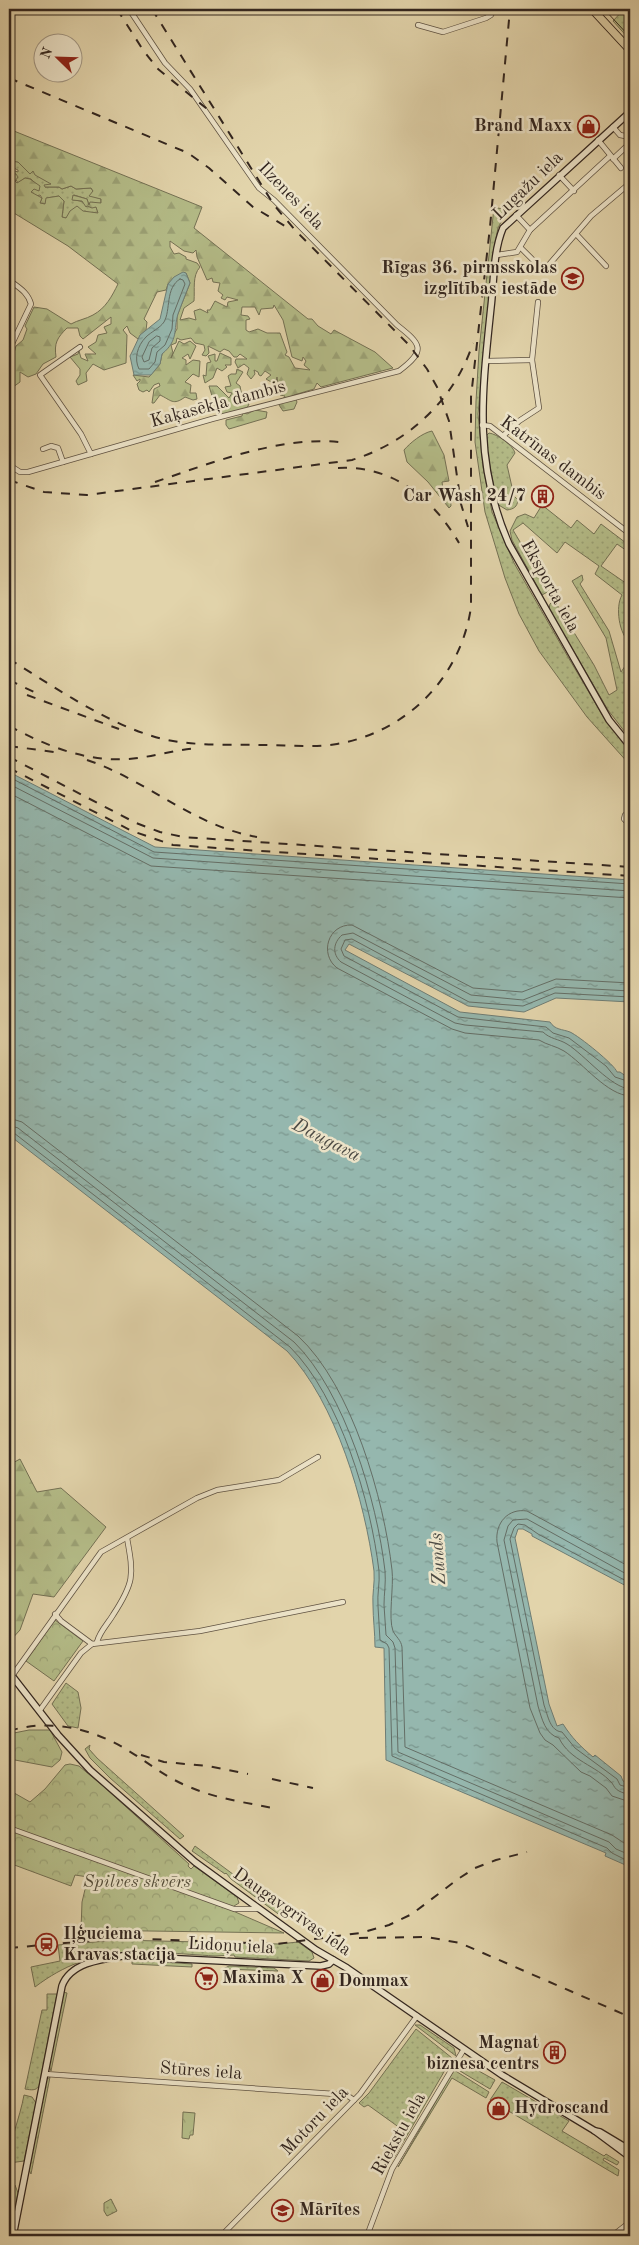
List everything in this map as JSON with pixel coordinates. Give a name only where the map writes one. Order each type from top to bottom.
[{"type":"main road","points":[[592,9],[630,50]]},
{"type":"street","name":"Ilzenes iela","points":[[129,9],[165,64],[190,89],[259,188],[274,200],[397,325],[416,340]]},
{"type":"street","points":[[418,25],[443,32],[486,18],[492,15],[494,9]]},
{"type":"street","name":"Lugažu iela","points":[[482,424],[482,393],[499,237],[503,228],[630,112]]},
{"type":"street","points":[[613,127],[629,145]]},
{"type":"street","points":[[497,256],[512,254],[521,248],[530,230],[629,145],[630,138],[620,134]]},
{"type":"street","points":[[598,140],[621,168]]},
{"type":"street","points":[[559,175],[574,191]]},
{"type":"street","points":[[521,248],[538,265],[547,267],[591,216],[630,183]]},
{"type":"street","points":[[566,198],[571,204]]},
{"type":"street","points":[[516,215],[530,230]]},
{"type":"street","points":[[576,235],[606,266]]},
{"type":"street","points":[[9,280],[22,289],[29,298],[30,304],[9,350]]},
{"type":"street","points":[[503,436],[519,421],[539,408],[532,360],[538,302]]},
{"type":"street","name":"Kaķasēkļa dambis","points":[[9,464],[20,472],[28,472],[221,417],[376,376],[399,372],[416,354],[418,346],[416,340]]},
{"type":"street","points":[[80,347],[40,375],[81,434],[91,454]]},
{"type":"street","points":[[486,361],[532,360]]},
{"type":"street","name":"Katrīnas dambis","points":[[482,424],[490,426],[630,534]]},
{"type":"street","name":"Eksporta iela","points":[[482,424],[487,471],[508,544],[608,720],[630,746]]},
{"type":"street","points":[[43,449],[51,446],[58,448],[63,462]]},
{"type":"street","points":[[630,813],[625,815],[624,819],[630,825]]},
{"type":"street","points":[[10,1674],[101,1552],[197,1498],[217,1490],[279,1480],[318,1456]]},
{"type":"street","points":[[40,1710],[81,1653],[94,1643],[130,1587],[133,1575],[127,1538]]},
{"type":"street","points":[[56,1614],[61,1621],[94,1643],[200,1631],[343,1602]]},
{"type":"street","name":"Daugavgrīvas iela","points":[[10,1674],[58,1735],[90,1770],[184,1852],[259,1909],[333,1960],[518,2085],[595,2131],[630,2157]]},
{"type":"street","points":[[9,1828],[234,1909],[259,1909]]},
{"type":"street","name":"Lidoņu iela","points":[[13,2236],[62,1986],[68,1975],[78,1967],[122,1956],[321,1966],[329,1964],[333,1960]]},
{"type":"street","name":"Motoru iela","points":[[221,2236],[354,2100],[369,2083],[417,2016]]},
{"type":"street","name":"Riekstu iela","points":[[368,2236],[392,2169],[464,2049]]},
{"type":"street","name":"Stūres iela","points":[[44,2074],[335,2094],[348,2096],[354,2100]]},
{"type":"street","name":"Daugavgrīvas iela","points":[[595,2131],[600,2132],[630,2150]]},
{"type":"street","points":[[612,2236],[630,2222]]},
{"type":"green space","points":[[624,9],[630,16],[630,40],[613,21]]},
{"type":"green space","points":[[9,129],[202,207],[194,228],[308,319],[312,319],[318,326],[331,334],[334,330],[375,352],[393,368],[321,387],[317,383],[314,389],[294,395],[297,402],[294,409],[283,411],[279,405],[285,396],[280,395],[277,377],[273,383],[266,379],[271,375],[265,371],[261,376],[254,370],[255,374],[251,379],[247,374],[249,368],[244,364],[238,368],[235,362],[236,359],[247,359],[240,354],[234,357],[229,351],[224,349],[220,352],[208,346],[209,353],[206,356],[202,355],[205,350],[204,345],[195,343],[191,338],[181,340],[177,338],[176,343],[171,345],[173,353],[171,358],[179,341],[184,344],[190,341],[196,346],[190,359],[188,354],[182,358],[186,360],[186,365],[193,360],[200,361],[199,377],[193,374],[185,382],[191,385],[190,393],[196,393],[197,399],[193,400],[185,397],[175,402],[160,395],[152,403],[154,389],[160,386],[159,383],[154,385],[149,392],[147,390],[143,392],[139,390],[137,384],[140,379],[137,381],[133,375],[149,377],[160,364],[162,354],[177,329],[177,316],[190,283],[186,273],[168,284],[166,290],[157,292],[144,319],[147,322],[146,330],[138,339],[130,333],[127,326],[123,330],[127,335],[126,363],[104,370],[93,364],[86,373],[87,381],[78,385],[76,381],[80,375],[80,369],[70,357],[78,354],[79,351],[81,358],[88,361],[85,354],[96,354],[88,347],[96,342],[98,335],[107,333],[104,327],[111,324],[111,317],[83,339],[78,328],[67,328],[57,341],[55,348],[56,357],[43,364],[36,374],[28,377],[20,372],[20,382],[9,390],[9,362],[12,360],[16,346],[23,340],[27,329],[25,326],[34,307],[47,309],[71,324],[102,309],[118,284],[68,246],[9,210],[9,172],[16,174],[18,177],[15,181],[17,183],[25,178],[40,186],[39,191],[34,189],[31,192],[42,198],[40,203],[45,204],[46,198],[59,196],[64,201],[62,217],[66,218],[70,211],[77,206],[83,211],[98,213],[96,207],[86,207],[82,201],[72,200],[73,195],[87,199],[89,205],[90,202],[101,203],[101,199],[89,196],[93,191],[91,188],[76,189],[71,186],[62,189],[59,187],[45,187],[44,185],[51,184],[35,175],[33,171],[30,174],[18,162],[9,161]],"holes":[[[170,241],[184,251],[193,253],[196,250],[207,280],[212,278],[213,282],[220,283],[218,291],[223,295],[221,298],[225,300],[227,297],[238,300],[228,302],[227,307],[215,301],[210,310],[207,310],[208,313],[200,309],[194,311],[196,320],[189,318],[180,320],[184,308],[194,301],[195,279],[200,267],[197,263],[186,259],[186,257],[179,253],[174,254],[170,247]],[[274,305],[283,320],[292,357],[302,361],[303,357],[306,361],[304,365],[310,370],[295,368],[289,357],[285,355],[287,352],[280,333],[267,333],[258,329],[249,332],[246,330],[246,320],[250,319],[248,316],[241,315],[242,307],[255,307],[259,315],[261,309],[273,308]]]},
{"type":"green space","points":[[9,161],[18,162],[30,173],[33,171],[52,184],[45,187],[59,187],[62,189],[71,186],[76,189],[91,188],[96,196],[101,199],[101,203],[91,205],[96,207],[98,212],[90,213],[85,211],[66,218],[62,217],[64,201],[59,196],[47,198],[45,204],[40,203],[42,198],[40,195],[36,196],[31,192],[37,185],[31,179],[25,178],[18,183],[11,172],[9,172],[9,169],[18,172],[18,170],[9,166]],"holes":[[[74,195],[87,199],[89,205],[73,200]]]},
{"type":"green space","points":[[494,207],[502,209],[505,214],[498,228],[493,253],[478,414],[483,467],[492,512],[514,563],[568,657],[603,716],[630,752],[630,765],[587,717],[539,651],[519,614],[505,578],[485,512],[475,442],[476,401],[479,351]]},
{"type":"green space","points":[[220,353],[231,358],[231,365],[225,365],[227,367],[222,371],[217,368],[213,378],[205,383],[203,375],[206,376],[207,363],[211,362],[208,356],[215,354],[215,361],[217,361]]},
{"type":"green space","points":[[237,369],[243,372],[236,383],[240,386],[243,401],[249,404],[247,408],[218,416],[209,386],[217,386],[229,398],[232,393],[227,392],[225,387],[231,386],[228,376],[236,374]]},
{"type":"green space","points":[[255,410],[267,412],[266,418],[229,429],[226,425],[226,420],[242,416],[243,412],[247,414]]},
{"type":"green space","points":[[432,431],[444,455],[449,481],[442,482],[443,489],[450,492],[451,506],[449,508],[428,482],[407,462],[404,450],[416,439]]},
{"type":"green space","points":[[489,433],[504,440],[515,453],[507,465],[514,496],[518,500],[516,506],[512,509],[507,510],[497,504],[486,445],[486,436]]},
{"type":"green space","points":[[542,505],[571,528],[577,520],[594,534],[601,524],[630,546],[630,553],[617,544],[601,566],[630,586],[630,593],[626,599],[630,602],[630,611],[624,621],[630,626],[630,643],[623,633],[619,620],[619,606],[622,595],[595,574],[599,566],[565,542],[557,553],[523,523],[513,530],[549,591],[542,595],[512,540],[510,531],[517,517],[525,514],[534,518]]},
{"type":"green space","points":[[582,575],[583,580],[580,584],[609,631],[621,672],[630,659],[630,732],[625,732],[608,710],[549,609],[550,604],[554,600],[594,665],[609,695],[617,690],[606,638],[572,581]]},
{"type":"green space","points":[[20,1459],[37,1492],[61,1488],[106,1527],[54,1597],[33,1594],[20,1630],[9,1642],[9,1465]]},
{"type":"green space","points":[[55,1620],[83,1641],[54,1681],[26,1661]]},
{"type":"green space","points":[[66,1683],[78,1692],[81,1708],[78,1728],[68,1726],[52,1704]]},
{"type":"green space","points":[[29,1730],[50,1730],[62,1752],[60,1760],[52,1767],[15,1760],[9,1765],[9,1734]]},
{"type":"green space","points":[[90,1745],[89,1749],[97,1758],[184,1836],[180,1839],[110,1778],[90,1758],[85,1749]]},
{"type":"green space","name":"Spilves skvērs","points":[[65,1765],[79,1766],[103,1786],[189,1864],[188,1866],[191,1869],[194,1866],[237,1897],[239,1903],[234,1906],[233,1911],[284,1933],[81,1930],[82,1902],[88,1877],[75,1875],[71,1886],[9,1863],[9,1790],[30,1802],[45,1789]]},
{"type":"green space","points":[[195,1846],[284,1912],[281,1916],[231,1879],[226,1873],[192,1851]]},
{"type":"green space","points":[[119,1940],[279,1944],[298,1942],[312,1952],[314,1958],[309,1961],[235,1957],[234,1955],[121,1953],[100,1956],[78,1963],[57,1973],[35,1987],[31,1967],[60,1961],[58,1945]]},
{"type":"green space","points":[[132,1960],[192,1964],[192,1967],[132,1964]]},
{"type":"green space","points":[[229,1966],[274,1968],[278,1971],[223,1969]]},
{"type":"green space","points":[[63,1992],[67,1993],[51,2071],[49,2065]]},
{"type":"green space","points":[[47,1994],[57,1994],[39,2086],[31,2090],[25,2089],[42,2010],[47,2010]]},
{"type":"green space","points":[[415,2025],[420,2025],[454,2048],[456,2056]]},
{"type":"green space","points":[[416,2029],[452,2058],[394,2158],[388,2154],[401,2135],[400,2128],[368,2105],[364,2107],[359,2103],[369,2093]]},
{"type":"green space","points":[[459,2060],[495,2080],[490,2089],[455,2068]]},
{"type":"green space","points":[[454,2070],[489,2092],[486,2098],[452,2078],[398,2167]]},
{"type":"green space","points":[[50,2077],[31,2174],[29,2170],[46,2080]]},
{"type":"green space","points":[[502,2082],[569,2121],[562,2131],[604,2156],[606,2154],[619,2162],[617,2165],[604,2158],[603,2160],[619,2170],[618,2176],[490,2100]]},
{"type":"green space","points":[[24,2095],[32,2097],[36,2103],[24,2161],[9,2163],[9,2155]]},
{"type":"green space","points":[[183,2112],[195,2113],[193,2135],[190,2135],[189,2139],[182,2138]]},
{"type":"green space","points":[[9,2181],[15,2185],[18,2193],[10,2236]]},
{"type":"green space","points":[[111,2199],[117,2211],[107,2216],[104,2211],[104,2203]]},
{"type":"water","points":[[183,272],[186,273],[190,283],[178,314],[171,344],[162,354],[160,364],[151,375],[134,375],[130,356],[140,335],[160,319],[168,284],[174,277]]},
{"type":"water","points":[[9,772],[155,847],[630,880],[630,1002],[556,998],[524,1012],[468,1006],[349,944],[345,950],[460,1012],[550,1022],[556,1028],[570,1032],[581,1039],[604,1057],[617,1072],[630,1079],[630,1588],[532,1536],[532,1534],[523,1529],[518,1529],[515,1538],[549,1704],[557,1726],[563,1724],[573,1738],[588,1753],[593,1757],[595,1755],[621,1776],[623,1781],[630,1784],[630,1867],[605,1856],[606,1853],[386,1760],[384,1648],[375,1647],[374,1571],[370,1544],[346,1454],[320,1397],[304,1372],[287,1351],[9,1135]]},
{"type":"tram line","points":[[604,9],[630,37]]},
{"type":"tram line","points":[[628,2236],[630,2230]]},
{"type":"railway","points":[[117,9],[143,50],[158,69],[212,113]]},
{"type":"railway","points":[[152,9],[274,205],[295,230],[409,345],[427,369],[437,387],[449,421],[461,504],[468,527]]},
{"type":"railway","points":[[9,659],[79,702],[115,721],[165,740],[207,744],[318,746],[362,738],[408,714],[427,697],[443,678],[456,656],[465,632],[471,607],[471,397],[490,227],[510,9]]},
{"type":"railway","points":[[9,78],[188,153],[209,168],[253,207],[290,229]]},
{"type":"railway","points":[[9,480],[44,492],[87,495],[352,460],[392,442],[427,416],[454,383],[473,343]]},
{"type":"railway","points":[[155,482],[222,459],[270,447],[316,441],[339,442]]},
{"type":"railway","points":[[338,468],[376,472],[409,488],[437,512],[459,543]]},
{"type":"railway","points":[[9,680],[36,693]]},
{"type":"railway","points":[[27,695],[119,729]]},
{"type":"railway","points":[[9,726],[52,746],[97,758],[129,759],[197,748]]},
{"type":"railway","points":[[9,746],[54,752]]},
{"type":"railway","points":[[9,757],[136,823],[160,832],[183,837],[630,867]]},
{"type":"railway","points":[[87,760],[130,779],[212,823],[257,837]]},
{"type":"railway","points":[[9,768],[132,831],[173,845],[630,876]]},
{"type":"railway","points":[[9,1731],[24,1727],[56,1726],[86,1732],[115,1743],[167,1776],[192,1788],[223,1798],[277,1809]]},
{"type":"railway","points":[[141,1755],[164,1762],[208,1766],[248,1774]]},
{"type":"railway","points":[[272,1779],[313,1788]]},
{"type":"railway","points":[[9,1948],[120,1938],[277,1944],[360,1933],[389,1925],[412,1914],[475,1868],[527,1852]]},
{"type":"railway","points":[[359,1938],[427,1937],[460,1943],[630,2017]]},
{"type":"place","name":"Brand Maxx","points":[[588,126]]},
{"type":"place","name":"Rīgas 36. pirmsskolas izglītības iestāde","points":[[573,278]]},
{"type":"place","name":"Car Wash 24/7","points":[[542,496]]},
{"type":"place","name":"Iļģuciema Kravas stacija","points":[[47,1944]]},
{"type":"place","name":"Maxima X","points":[[206,1978]]},
{"type":"place","name":"Dommax","points":[[322,1981]]},
{"type":"place","name":"Magnat biznesa centrs","points":[[555,2053]]},
{"type":"place","name":"Hydroscand","points":[[498,2108]]},
{"type":"place","name":"Mārītes","points":[[283,2210]]},
{"type":"water label","name":"Daugava","points":[[326,1141]]},
{"type":"water label","name":"Zunds","points":[[439,1559]]}]
